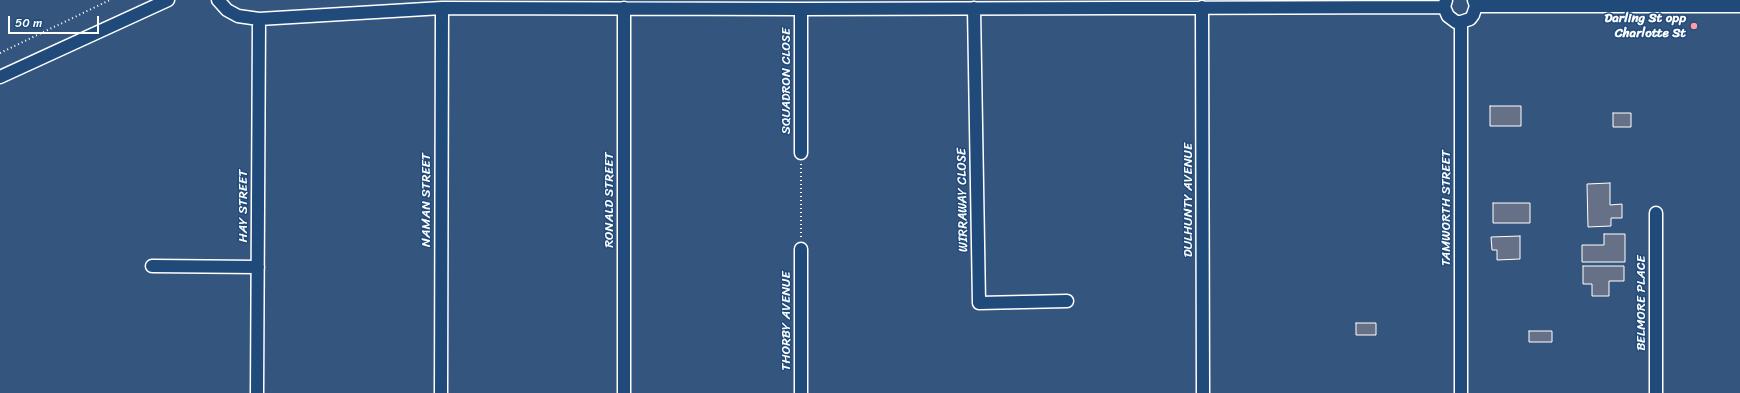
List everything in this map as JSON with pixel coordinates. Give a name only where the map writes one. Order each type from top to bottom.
[{"type":"street","points":[[0,77],[168,0]]},
{"type":"street","points":[[218,0],[227,10],[238,16],[259,19],[442,8],[624,8],[693,4],[801,9],[1445,4],[1445,12],[1451,20],[1461,22],[1470,19],[1473,16],[1475,3],[1642,3],[1740,6]]},
{"type":"street","name":"DULHUNTY AVENUE","points":[[1202,7],[1203,393]]},
{"type":"street","name":"NAMAN STREET","points":[[441,393],[442,8]]},
{"type":"street","name":"RONALD STREET","points":[[624,8],[624,393]]},
{"type":"street","name":"WIRRAWAY CLOSE","points":[[974,8],[979,303],[1067,301]]},
{"type":"street","name":"SQUADRON CLOSE","points":[[801,9],[802,152]]},
{"type":"street","name":"HAY STREET","points":[[257,393],[259,19]]},
{"type":"street","name":"TAMWORTH STREET","points":[[1461,22],[1461,393]]},
{"type":"street","name":"BELMORE PLACE","points":[[1656,213],[1656,393]]},
{"type":"street","name":"THORBY AVENUE","points":[[801,249],[802,393]]},
{"type":"street","points":[[152,266],[258,267]]},
{"type":"path","points":[[0,53],[110,0]]},
{"type":"path","points":[[801,249],[802,152]]},
{"type":"building","points":[[1490,106],[1521,106],[1521,126],[1490,126]]},
{"type":"building","points":[[1613,113],[1631,113],[1631,127],[1613,127]]},
{"type":"building","points":[[1610,183],[1610,205],[1622,204],[1622,218],[1611,218],[1611,226],[1588,227],[1587,184]]},
{"type":"building","points":[[1493,203],[1530,203],[1530,223],[1493,223]]},
{"type":"building","points":[[1604,234],[1625,234],[1625,262],[1582,262],[1582,245],[1604,245]]},
{"type":"building","points":[[1520,236],[1520,259],[1497,260],[1497,250],[1492,250],[1491,237]]},
{"type":"building","points":[[1583,266],[1624,266],[1624,281],[1609,281],[1609,296],[1592,296],[1592,284],[1583,284]]},
{"type":"building","points":[[1356,323],[1376,323],[1376,335],[1356,335]]},
{"type":"building","points":[[1529,331],[1552,331],[1552,342],[1529,342]]},
{"type":"place","name":"Darling St opp Charlotte St","points":[[1694,26]]}]
